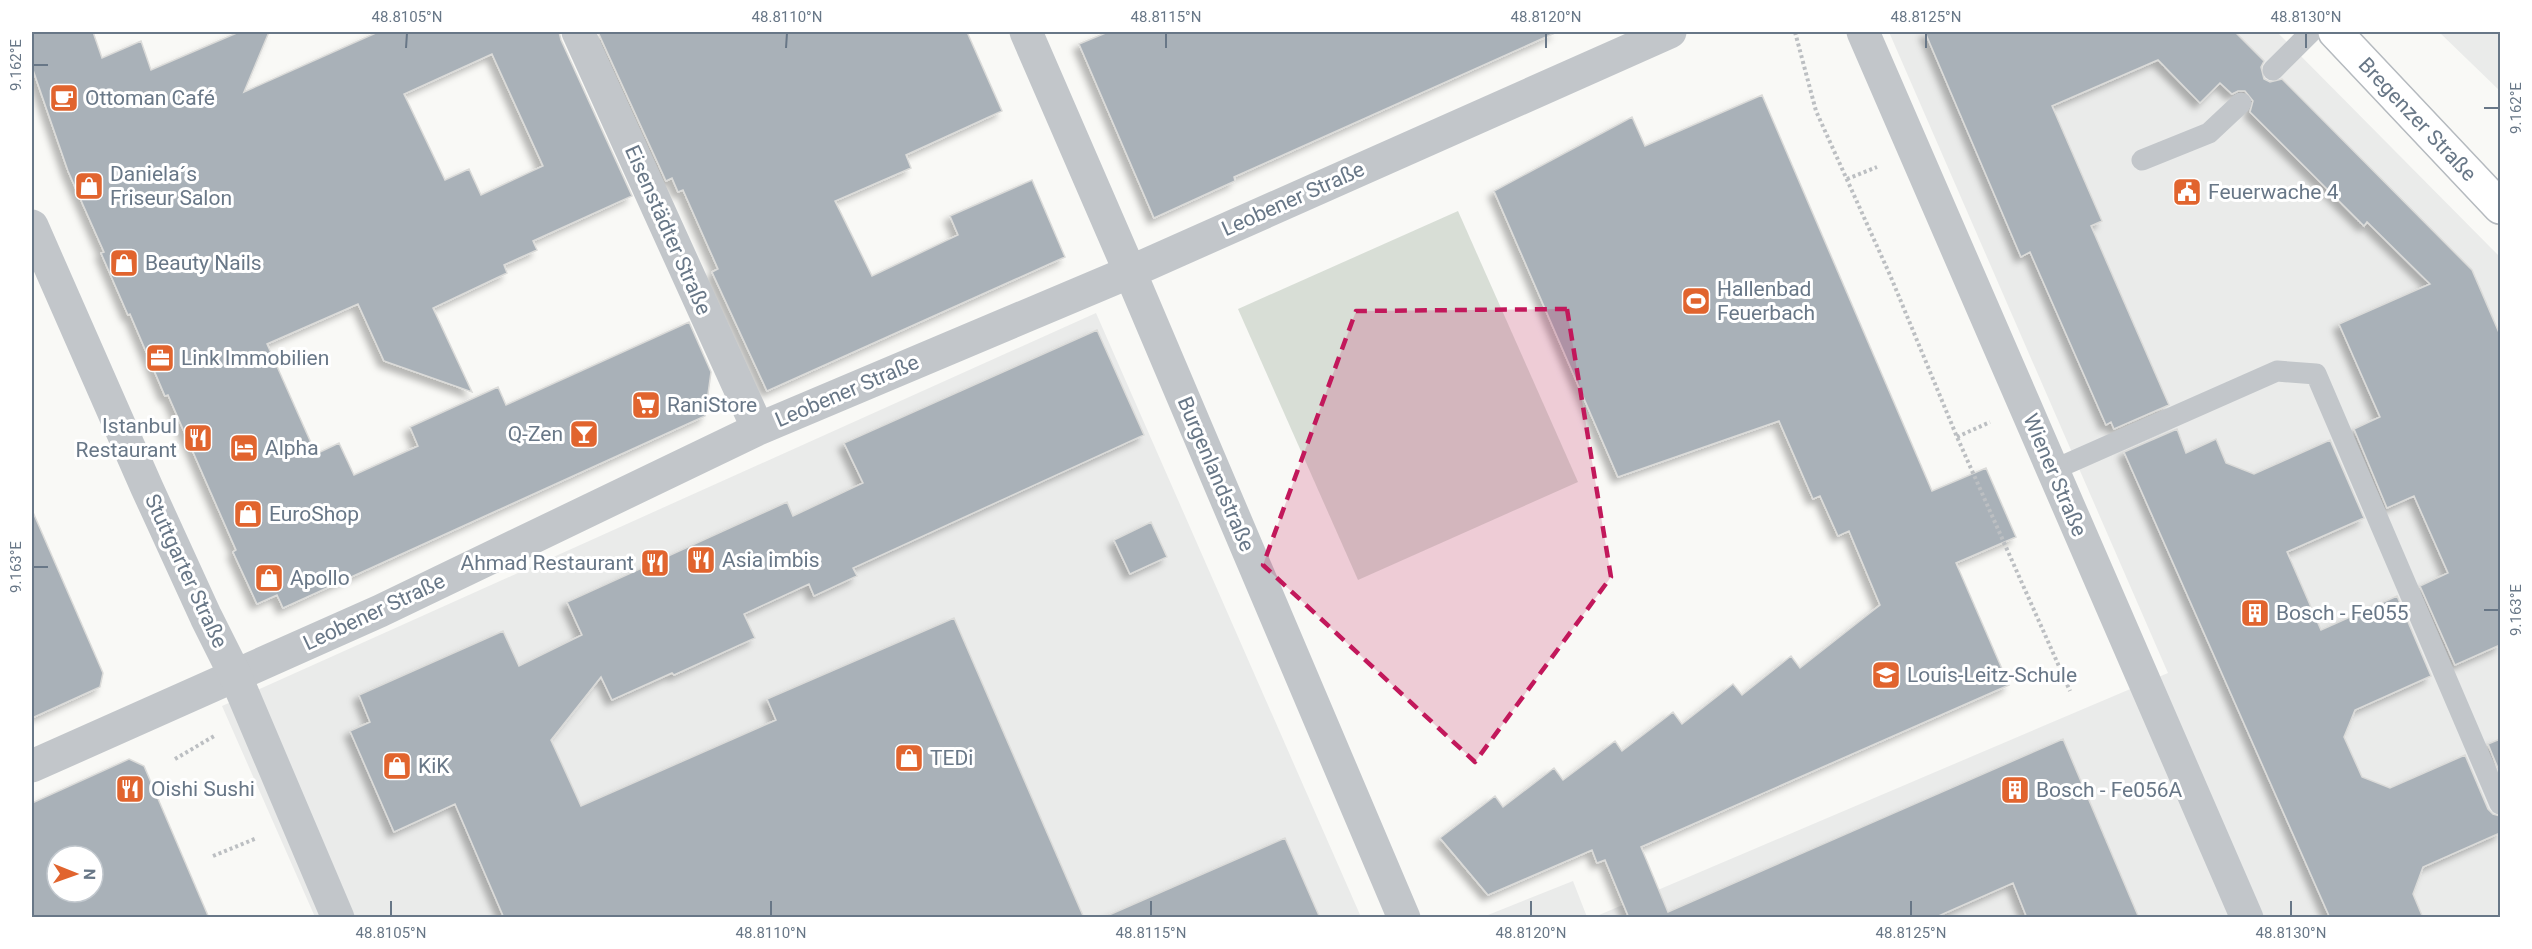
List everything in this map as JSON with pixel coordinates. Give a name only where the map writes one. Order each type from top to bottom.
[{"type":"main road","name":"Bregenzer Straße","points":[[2335,32],[2500,207]]},
{"type":"street","name":"Eisenstädter Straße","points":[[578,32],[758,429]]},
{"type":"street","name":"Burgenlandstraße","points":[[1026,32],[1404,918]]},
{"type":"street","name":"Leobener Straße","points":[[32,766],[380,611],[758,429],[1130,272],[1670,32]]},
{"type":"street","name":"Wiener Straße","points":[[1863,32],[2247,918]]},
{"type":"street","name":"Stuttgarter Straße","points":[[32,226],[171,542],[235,675],[338,918]]},
{"type":"lane","points":[[2273,70],[2311,32]]},
{"type":"lane","points":[[2142,160],[2209,133],[2241,104]]},
{"type":"lane","points":[[2052,470],[2277,371],[2316,374],[2500,804]]},
{"type":"path","points":[[1795,32],[1816,111],[1890,274],[1957,437],[2070,691]]},
{"type":"path","points":[[213,856],[257,838]]},
{"type":"highlighted area","points":[[1567,309],[1611,577],[1475,762],[1263,565],[1356,311]]},
{"type":"shaded area","points":[[1889,32],[2277,32],[2500,257],[2500,917],[1592,918],[2168,673]]},
{"type":"shaded area","points":[[2439,32],[2500,32],[2500,91]]},
{"type":"shaded area","points":[[1458,211],[1578,482],[1358,580],[1238,309]]},
{"type":"shaded area","points":[[1096,313],[1361,917],[315,917],[222,706]]},
{"type":"shaded area","points":[[1573,881],[1587,917],[1483,917]]},
{"type":"building","points":[[32,32],[93,32],[102,58],[141,41],[151,70],[239,32],[269,32],[244,92],[378,32],[559,32],[632,196],[533,241],[537,250],[504,265],[507,273],[433,308],[472,392],[384,361],[358,304],[267,344],[316,454],[339,443],[354,475],[418,446],[410,427],[498,387],[506,405],[689,322],[711,372],[705,416],[283,608],[277,595],[257,604],[233,552],[236,550],[168,395],[165,396],[101,253],[104,252],[68,171],[32,67]],"holes":[[[492,54],[543,166],[481,195],[469,169],[445,180],[404,94]]]},
{"type":"building","points":[[598,32],[967,32],[1002,111],[906,155],[911,168],[835,201],[872,276],[958,235],[950,216],[1032,180],[1065,257],[767,391],[712,272],[718,269],[683,190],[678,192],[672,178],[666,181]]},
{"type":"building","points":[[1108,32],[1557,32],[1234,177],[1235,181],[1154,218],[1079,44]]},
{"type":"building","points":[[1925,32],[2235,32],[2264,61],[2261,67],[2264,79],[2270,82],[2282,79],[2472,270],[2500,335],[2500,645],[2455,665],[2420,586],[2448,573],[2414,496],[2387,508],[2354,429],[2380,417],[2339,324],[2430,284],[2367,222],[2364,226],[2250,112],[2253,101],[2245,91],[2232,94],[2220,83],[2200,103],[2158,60],[2052,106],[2102,221],[2091,226],[2169,405],[2114,429],[2111,422],[2106,425],[2030,252],[2021,257]]},
{"type":"building","points":[[1762,95],[1932,491],[1986,468],[2016,537],[1956,563],[2009,685],[1641,847],[1668,912],[2063,739],[2139,918],[2027,918],[2013,883],[1934,918],[1629,918],[1605,860],[1597,863],[1592,850],[1488,895],[1440,838],[1495,796],[1503,807],[1554,768],[1563,780],[1615,741],[1622,751],[1673,712],[1682,724],[1733,684],[1742,695],[1791,656],[1800,668],[1880,605],[1849,531],[1838,536],[1820,496],[1813,499],[1779,421],[1618,477],[1494,191],[1632,117],[1645,146]]},
{"type":"building","points":[[1097,330],[1144,435],[853,568],[857,576],[814,596],[809,584],[744,614],[755,638],[674,675],[672,673],[612,700],[601,677],[551,740],[581,806],[776,720],[767,699],[954,618],[1084,918],[504,918],[455,804],[394,832],[350,731],[370,722],[359,695],[503,631],[519,666],[582,635],[567,602],[787,502],[793,516],[863,483],[844,443]]},
{"type":"building","name":"Bosch - Fe055","points":[[2177,429],[2186,453],[2216,439],[2226,463],[2254,474],[2330,440],[2364,518],[2287,552],[2321,630],[2397,596],[2431,676],[2355,710],[2344,737],[2362,777],[2390,788],[2465,755],[2488,809],[2500,816],[2500,833],[2423,867],[2413,894],[2423,918],[2330,918],[2124,452]]},
{"type":"building","points":[[32,510],[103,673],[100,687],[32,718]]},
{"type":"building","points":[[1151,522],[1167,557],[1130,574],[1114,540]]},
{"type":"building","points":[[2500,739],[2500,773],[2488,744]]},
{"type":"building","points":[[129,759],[144,766],[209,918],[32,918],[32,803]]},
{"type":"building","points":[[1285,838],[1320,918],[1102,918]]},
{"type":"place","name":"Ottoman Café","points":[[64,98]]},
{"type":"place","name":"Daniela´s Friseur Salon","points":[[89,186]]},
{"type":"place","name":"Feuerwache 4","points":[[2187,192]]},
{"type":"place","name":"Beauty Nails","points":[[124,263]]},
{"type":"place","name":"Hallenbad Feuerbach","points":[[1696,301]]},
{"type":"place","name":"Link Immobilien","points":[[160,358]]},
{"type":"place","name":"RaniStore","points":[[646,405]]},
{"type":"place","name":"Q-Zen","points":[[584,434]]},
{"type":"place","name":"Istanbul Restaurant","points":[[198,438]]},
{"type":"place","name":"Alpha","points":[[244,448]]},
{"type":"place","name":"EuroShop","points":[[248,514]]},
{"type":"place","name":"Asia imbis","points":[[701,560]]},
{"type":"place","name":"Ahmad Restaurant","points":[[655,563]]},
{"type":"place","name":"Apollo","points":[[269,578]]},
{"type":"place","name":"Bosch - Fe055","points":[[2255,613]]},
{"type":"place","name":"Louis-Leitz-Schule","points":[[1886,675]]},
{"type":"place","name":"TEDi","points":[[909,758]]},
{"type":"place","name":"KiK","points":[[397,766]]},
{"type":"place","name":"Oishi Sushi","points":[[130,789]]},
{"type":"place","name":"Bosch - Fe056A","points":[[2015,790]]}]
